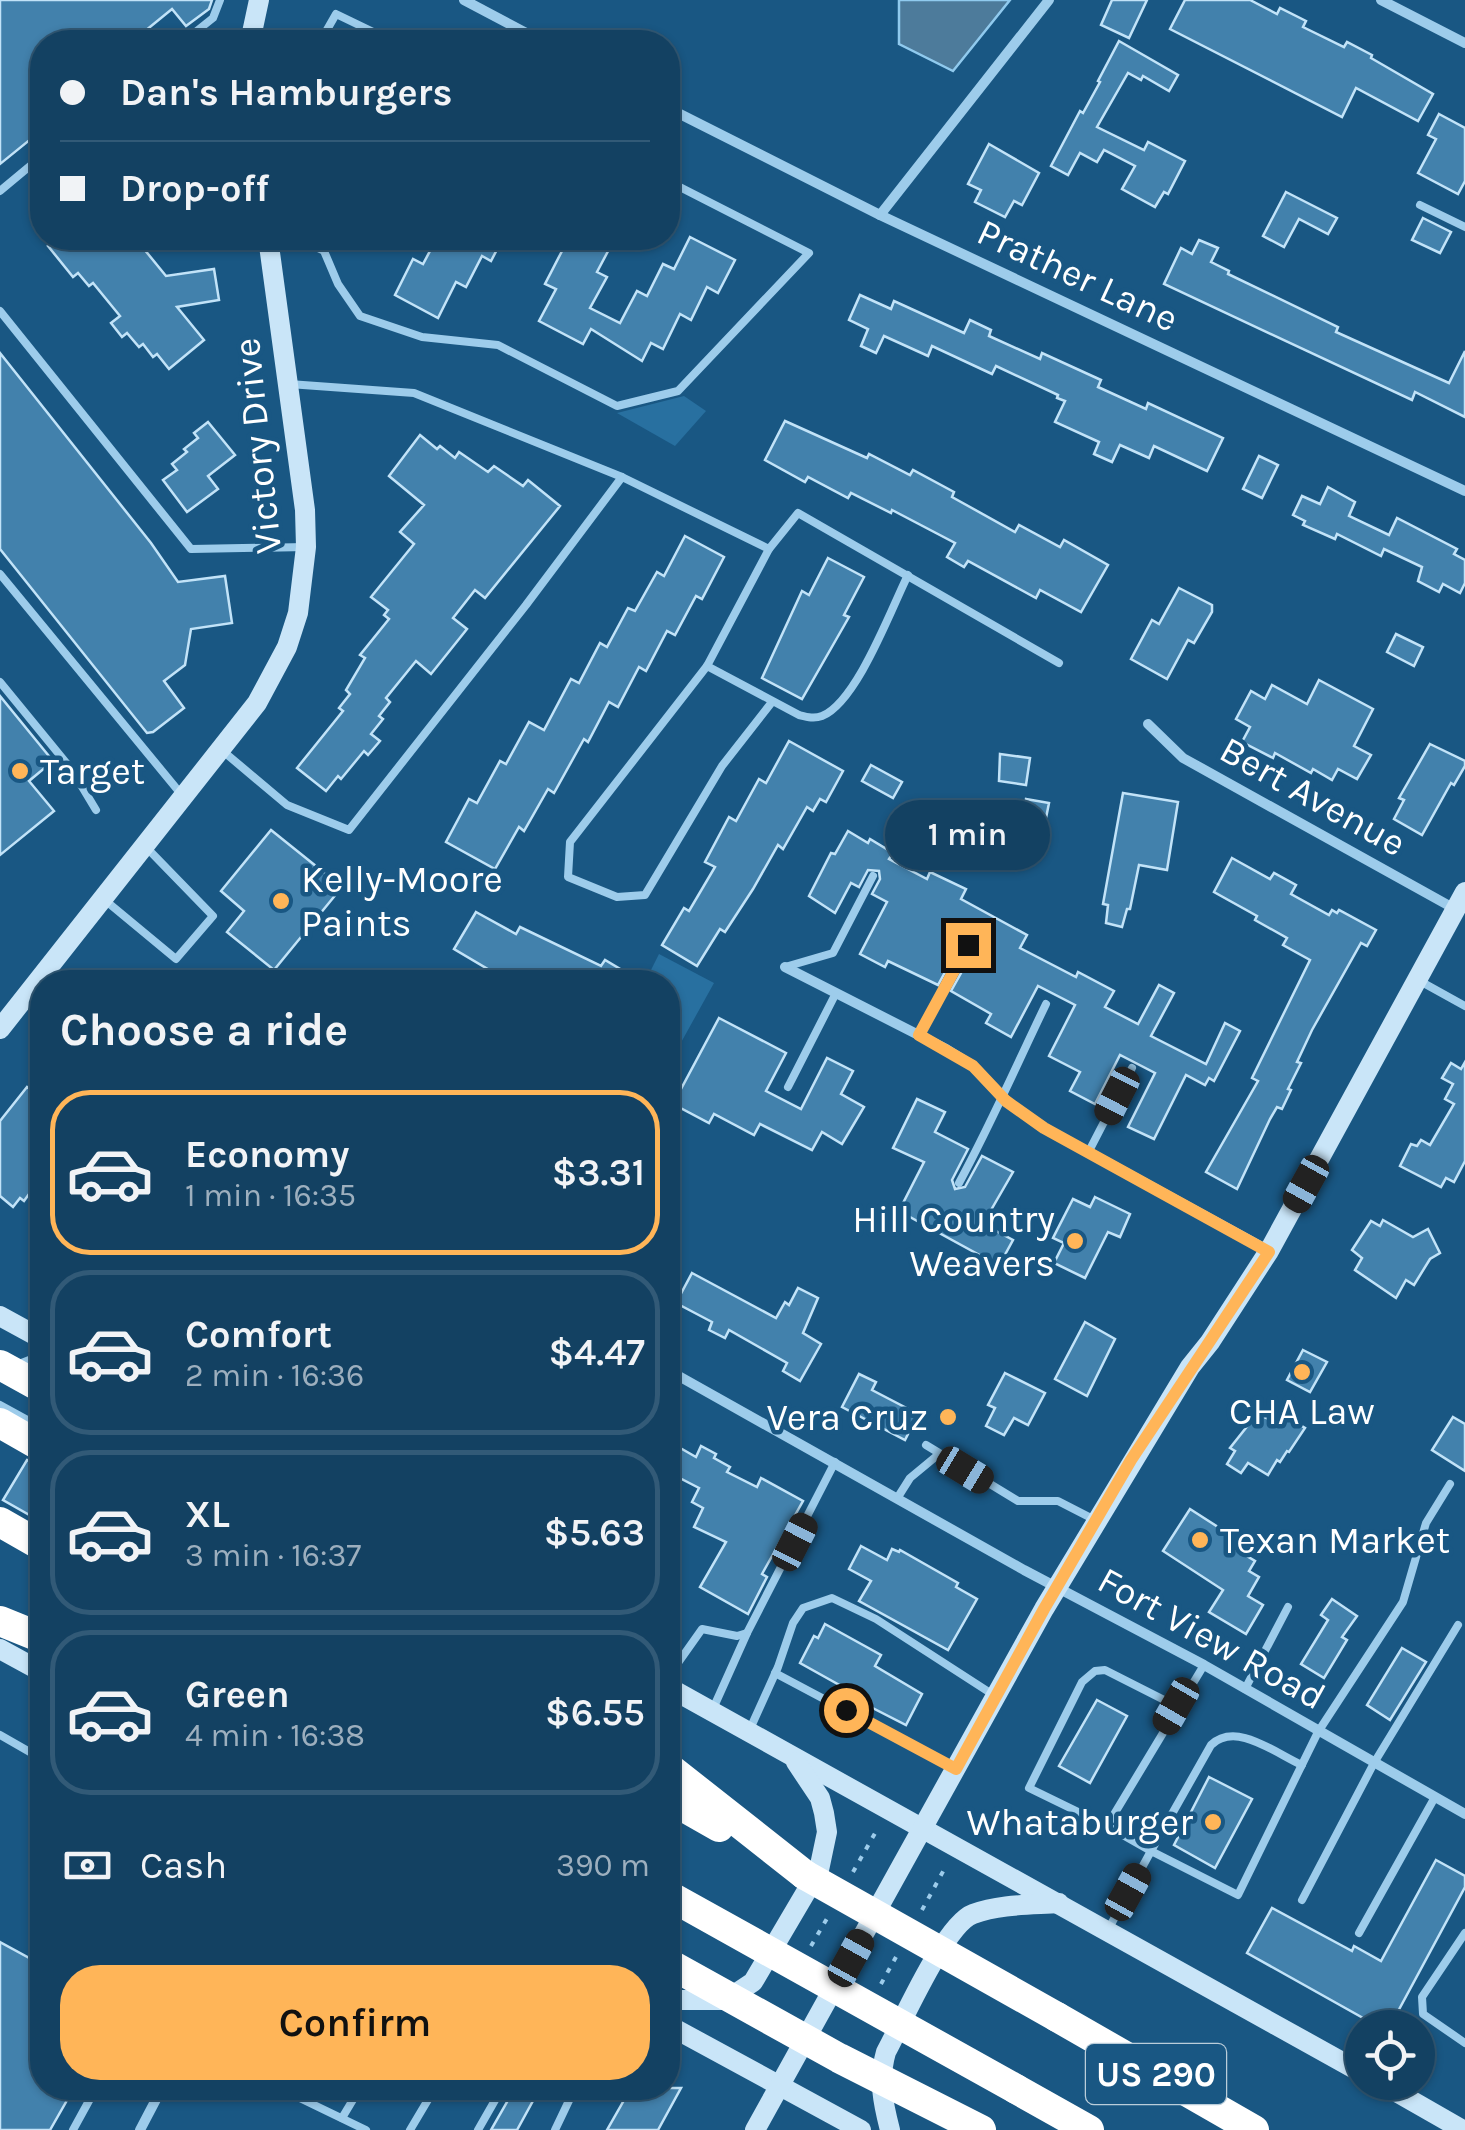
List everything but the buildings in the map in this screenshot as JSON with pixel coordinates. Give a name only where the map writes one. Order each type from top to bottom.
[{"type":"highway","points":[[0,1368],[30,1382]]},
{"type":"highway","points":[[0,1424],[30,1440]]},
{"type":"highway","points":[[0,1522],[30,1543]]},
{"type":"highway","points":[[0,1621],[30,1633]]},
{"type":"highway","points":[[680,1776],[805,1875]]},
{"type":"highway","name":"US 290","points":[[680,1805],[1254,2130]]},
{"type":"highway","name":"US 290","points":[[680,1902],[1089,2130]]},
{"type":"highway","points":[[680,1970],[839,2058],[981,2130]]},
{"type":"main road","points":[[253,30],[259,0]]},
{"type":"main road","name":"Victory Drive","points":[[53,970],[103,899],[257,703],[287,647],[298,613],[306,547],[305,510],[269,250]]},
{"type":"main road","points":[[756,2130],[1096,1520],[1190,1366],[1269,1252],[1460,901]]},
{"type":"main road","name":"Victory Drive","points":[[0,1028],[30,999]]},
{"type":"main road","points":[[0,1316],[30,1332]]},
{"type":"main road","points":[[0,1649],[30,1665]]},
{"type":"main road","points":[[680,1694],[1345,2063]]},
{"type":"main road","points":[[680,2000],[726,2000],[753,1982],[819,1870],[827,1832],[824,1812],[820,1798],[792,1756]]},
{"type":"main road","points":[[890,2130],[880,2070],[951,1931],[969,1915],[998,1908],[1061,1903]]},
{"type":"main road","points":[[680,2032],[861,2130]]},
{"type":"main road","points":[[1410,2100],[1463,2130]]},
{"type":"street","points":[[464,0],[520,30]]},
{"type":"street","points":[[880,215],[1049,0]]},
{"type":"street","points":[[1381,0],[1465,43]]},
{"type":"street","name":"Prather Lane","points":[[680,114],[880,215],[1465,491]]},
{"type":"street","name":"Bert Avenue","points":[[1148,724],[1183,758],[1460,901]]},
{"type":"street","points":[[785,967],[973,1066],[1022,1114],[1269,1252]]},
{"type":"street","name":"Fort View Road","points":[[680,1377],[1204,1665],[1465,1814]]},
{"type":"street","points":[[140,2130],[156,2100]]},
{"type":"lane","points":[[198,30],[213,18],[220,0]]},
{"type":"lane","points":[[327,30],[336,14],[369,30]]},
{"type":"lane","points":[[0,191],[30,166]]},
{"type":"lane","points":[[322,250],[338,284],[360,316],[422,337],[498,345],[617,406],[678,391],[810,253],[680,187]]},
{"type":"lane","points":[[1420,205],[1465,227]]},
{"type":"lane","points":[[0,311],[191,549],[306,547]]},
{"type":"lane","points":[[288,384],[414,393],[622,477],[770,549]]},
{"type":"lane","points":[[221,750],[286,805],[349,830],[622,477]]},
{"type":"lane","points":[[772,702],[722,766],[646,896],[617,897],[568,877],[570,842],[707,666],[770,549],[798,514],[1059,664]]},
{"type":"lane","points":[[0,574],[184,797]]},
{"type":"lane","points":[[707,666],[772,702],[814,718],[825,715],[852,686],[908,575]]},
{"type":"lane","points":[[0,682],[72,770],[96,810]]},
{"type":"lane","points":[[103,899],[176,959],[213,916],[145,846]]},
{"type":"lane","points":[[785,967],[833,952],[874,876]]},
{"type":"lane","points":[[919,1035],[968,945]]},
{"type":"lane","points":[[1418,980],[1465,1006]]},
{"type":"lane","points":[[788,1088],[836,993]]},
{"type":"lane","points":[[959,1183],[993,1120],[1001,1095],[1046,1004]]},
{"type":"lane","points":[[1088,1153],[1132,1068]]},
{"type":"lane","points":[[0,1368],[30,1358]]},
{"type":"lane","points":[[0,1405],[30,1421]]},
{"type":"lane","points":[[926,1445],[1018,1501],[1058,1501],[1096,1520]]},
{"type":"lane","points":[[898,1497],[910,1478],[939,1454]]},
{"type":"lane","points":[[712,1712],[747,1634],[835,1462]]},
{"type":"lane","points":[[1176,1706],[1105,1670],[1094,1671],[1082,1682],[1028,1788],[1238,1895],[1318,1732],[1403,1602],[1426,1523],[1450,1484]]},
{"type":"lane","points":[[749,1732],[792,1623],[802,1608],[832,1598],[876,1620],[996,1696]]},
{"type":"lane","points":[[1245,1689],[1288,1607]]},
{"type":"lane","points":[[1302,1900],[1374,1763],[1458,1625]]},
{"type":"lane","points":[[680,1660],[702,1629],[737,1636],[747,1634]]},
{"type":"lane","points":[[1107,1826],[1204,1665]]},
{"type":"lane","points":[[775,1673],[956,1769]]},
{"type":"lane","points":[[1108,1930],[1211,1745],[1221,1736],[1236,1734],[1302,1766]]},
{"type":"lane","points":[[0,1735],[30,1752]]},
{"type":"lane","points":[[1359,1933],[1435,1798]]},
{"type":"lane","points":[[1465,1932],[1422,1998],[1423,2014],[1465,2042]]},
{"type":"lane","points":[[73,2130],[89,2100]]},
{"type":"lane","points":[[313,2100],[366,2130]]},
{"type":"lane","points":[[342,2118],[353,2100]]},
{"type":"lane","points":[[410,2130],[428,2100]]},
{"type":"lane","points":[[478,2130],[495,2100]]},
{"type":"lane","points":[[555,2130],[569,2100]]},
{"type":"path","points":[[850,1878],[878,1828]]},
{"type":"path","points":[[918,1918],[946,1866]]},
{"type":"path","points":[[804,1959],[832,1910]]},
{"type":"path","points":[[879,1988],[898,1953]]},
{"type":"shaded area","points":[[899,0],[1010,0],[953,71],[899,44]]},
{"type":"shaded area","points":[[684,396],[706,411],[675,446],[617,413]]},
{"type":"shaded area","points":[[659,954],[714,983],[680,1044],[680,970],[651,970]]},
{"type":"place","name":"Target","points":[[20,771]]},
{"type":"place","name":"Kelly-Moore Paints","points":[[281,901]]},
{"type":"place","name":"Hill Country Weavers","points":[[1075,1241]]},
{"type":"place","name":"CHA Law","points":[[1302,1372]]},
{"type":"place","name":"Vera Cruz","points":[[948,1417]]},
{"type":"place","name":"Texan Market","points":[[1200,1540]]},
{"type":"place","name":"Whataburger","points":[[1213,1822]]},
{"type":"route","points":[[846,1710],[956,1769],[1131,1460],[1269,1252],[1044,1128],[1006,1101],[973,1066],[919,1035],[968,945]]}]
